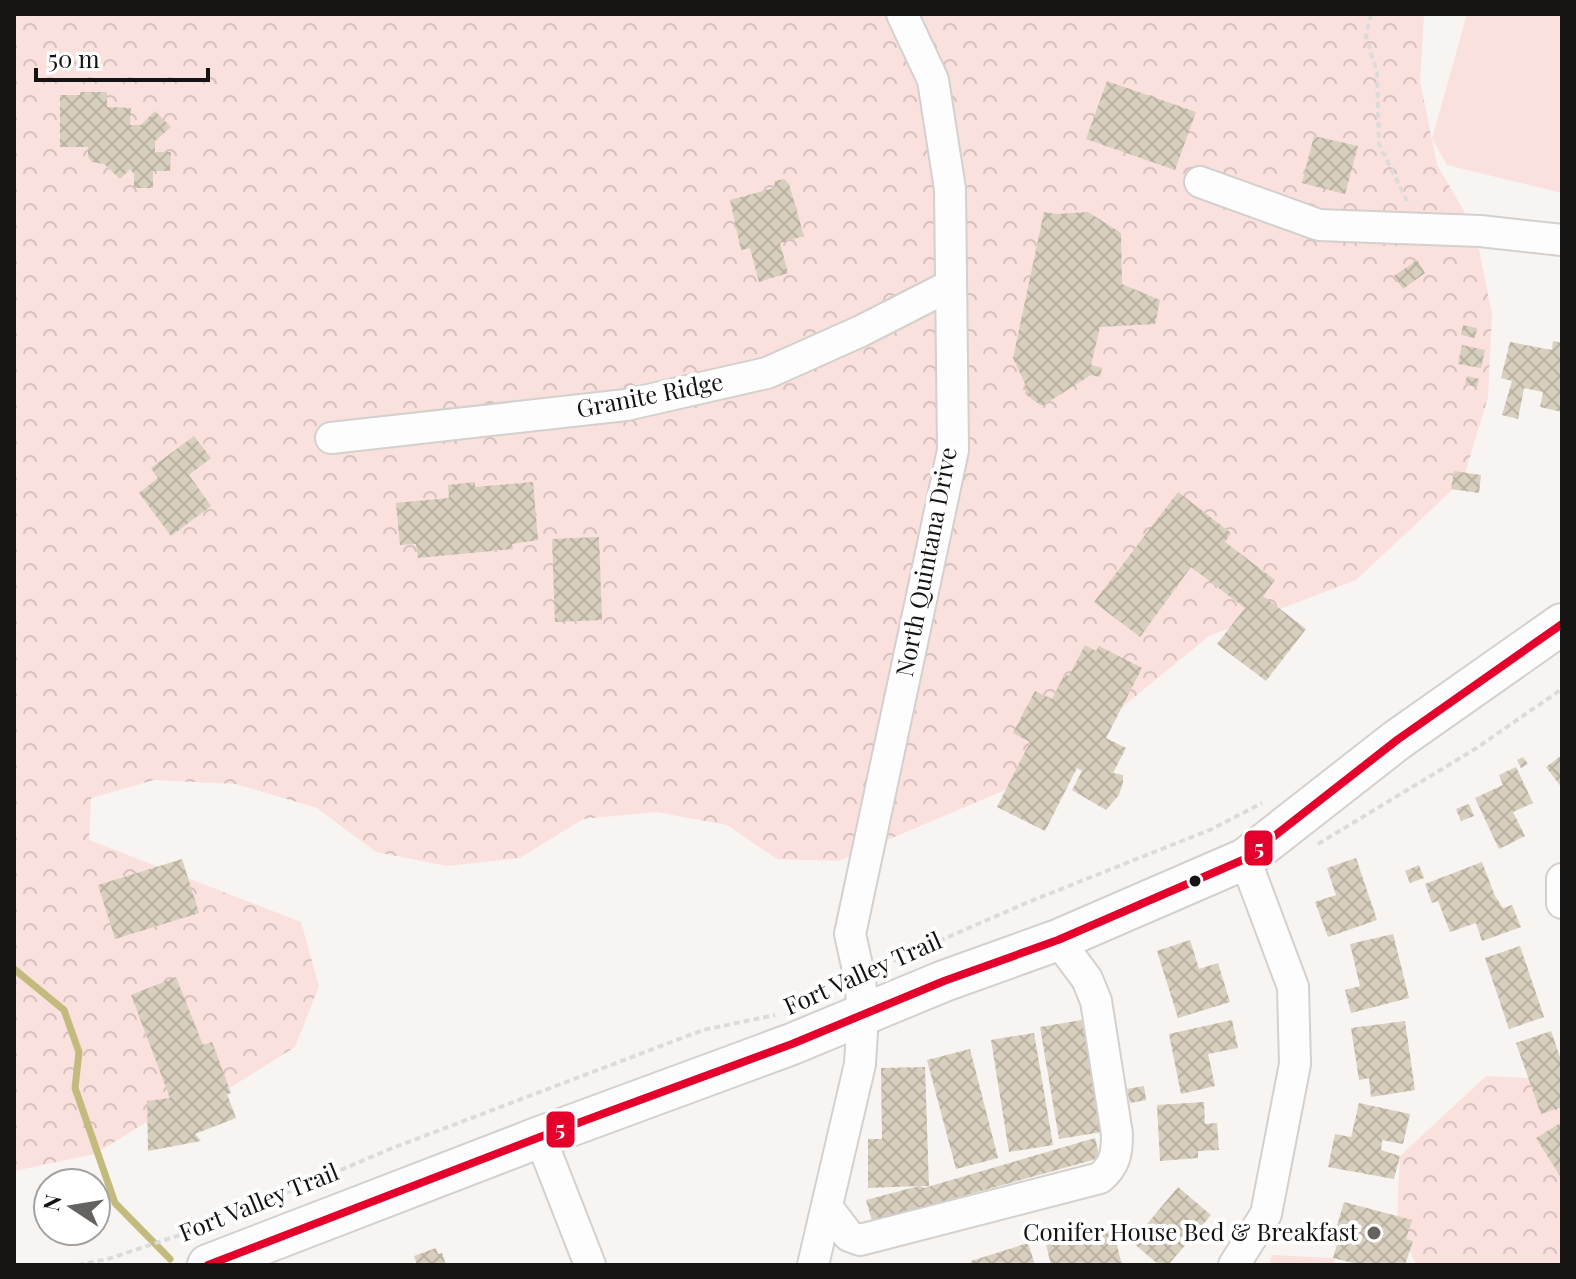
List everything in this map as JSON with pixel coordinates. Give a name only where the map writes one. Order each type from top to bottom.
[{"type":"main road","points":[[208,1265],[792,1044],[862,997],[944,981],[1058,940],[1245,859],[1397,740],[1562,624]]},
{"type":"street","name":"North Quintana Drive","points":[[813,1265],[860,1064],[862,997],[850,934],[953,450],[950,189],[933,80],[902,14]]},
{"type":"street","points":[[1200,182],[1319,225],[1480,231],[1562,240]]},
{"type":"street","name":"Granite Ridge","points":[[331,438],[626,405],[767,373],[861,331],[951,285]]},
{"type":"street","points":[[1234,1265],[1266,1214],[1295,1064],[1293,987],[1245,859]]},
{"type":"street","points":[[1562,879],[1562,903]]},
{"type":"street","points":[[827,1207],[849,1236],[860,1240],[1100,1178],[1112,1168],[1117,1152],[1117,1134],[1096,1001],[1087,979],[1058,940]]},
{"type":"street","points":[[540,1137],[590,1265]]},
{"type":"path","points":[[1371,14],[1366,36],[1377,73],[1379,144],[1421,229]]},
{"type":"path","name":"Fort Valley Trail","points":[[862,997],[906,954],[1212,829],[1274,797]]},
{"type":"path","name":"Fort Valley Trail","points":[[78,1265],[108,1259],[180,1235],[211,1219],[703,1030],[785,1012]]},
{"type":"green space","points":[[14,14],[1424,14],[1420,81],[1437,165],[1475,230],[1492,314],[1488,397],[1463,480],[1356,580],[1209,636],[1038,776],[838,861],[777,859],[727,825],[656,812],[583,819],[520,858],[447,866],[376,852],[317,808],[236,784],[154,780],[91,798],[89,840],[301,922],[319,986],[295,1047],[231,1087],[158,1115],[95,1154],[14,1171]]},
{"type":"green space","points":[[1467,14],[1562,14],[1562,193],[1447,165],[1432,139]]},
{"type":"green space","points":[[1486,1076],[1548,1079],[1562,1091],[1562,1265],[1416,1265],[1397,1219],[1400,1156]]},
{"type":"green space","points":[[1272,1255],[1334,1258],[1335,1265],[1269,1265]]},
{"type":"building","points":[[1107,81],[1196,112],[1175,170],[1086,139]]},
{"type":"building","points":[[80,92],[107,92],[107,107],[131,108],[130,125],[141,125],[155,111],[171,127],[155,141],[155,152],[171,152],[170,171],[153,171],[153,188],[134,188],[134,174],[130,169],[120,179],[104,164],[92,162],[88,157],[88,147],[60,147],[60,95],[80,95]]},
{"type":"building","points":[[1314,136],[1358,146],[1345,194],[1302,183]]},
{"type":"building","points":[[784,179],[789,184],[804,236],[780,243],[788,273],[759,282],[750,248],[741,250],[730,200],[774,188],[775,181]]},
{"type":"building","points":[[1044,212],[1088,212],[1121,233],[1122,284],[1160,300],[1155,324],[1100,327],[1091,365],[1102,368],[1100,377],[1091,375],[1042,406],[1025,394],[1026,386],[1013,358]]},
{"type":"building","points":[[1417,260],[1425,273],[1403,289],[1394,276]]},
{"type":"building","points":[[1463,325],[1477,328],[1475,338],[1461,335]]},
{"type":"building","points":[[1553,341],[1562,343],[1562,412],[1540,407],[1543,392],[1524,388],[1518,419],[1502,415],[1512,381],[1501,378],[1510,342],[1552,350]]},
{"type":"building","points":[[1462,345],[1485,350],[1481,368],[1458,364]]},
{"type":"building","points":[[1467,376],[1479,379],[1477,387],[1465,384]]},
{"type":"building","points":[[194,436],[211,458],[189,475],[211,506],[171,536],[139,493],[158,478],[151,468]]},
{"type":"building","points":[[1454,471],[1481,475],[1479,493],[1451,489]]},
{"type":"building","points":[[475,482],[475,487],[533,482],[538,540],[512,544],[513,549],[418,558],[416,544],[400,545],[396,503],[449,498],[448,485]]},
{"type":"building","points":[[1178,492],[1231,533],[1225,542],[1275,580],[1263,596],[1306,629],[1266,681],[1217,644],[1245,608],[1191,567],[1140,637],[1094,602]]},
{"type":"building","points":[[599,537],[602,620],[555,622],[552,539]]},
{"type":"building","points":[[1085,645],[1096,651],[1099,646],[1142,668],[1106,738],[1126,748],[1113,773],[1123,775],[1123,782],[1119,795],[1106,810],[1072,790],[1082,771],[1077,768],[1045,831],[997,807],[1030,742],[1013,733],[1035,691],[1052,699],[1065,674],[1069,676]]},
{"type":"building","points":[[1562,755],[1562,788],[1546,767]]},
{"type":"building","points":[[1523,757],[1528,764],[1521,768],[1517,760]]},
{"type":"building","points":[[1516,767],[1533,803],[1513,812],[1525,836],[1499,849],[1475,798],[1503,785],[1499,775]]},
{"type":"building","points":[[1469,804],[1474,816],[1461,821],[1456,809]]},
{"type":"building","points":[[1356,858],[1377,920],[1328,937],[1315,902],[1336,895],[1327,868]]},
{"type":"building","points":[[182,859],[199,913],[115,939],[98,885]]},
{"type":"building","points":[[1482,862],[1495,896],[1503,908],[1512,905],[1521,927],[1482,941],[1476,923],[1450,932],[1438,901],[1432,903],[1425,884]]},
{"type":"building","points":[[1419,865],[1424,878],[1410,883],[1405,871]]},
{"type":"building","points":[[1393,934],[1409,998],[1351,1013],[1345,990],[1360,986],[1350,944]]},
{"type":"building","points":[[1190,940],[1199,969],[1218,963],[1230,1002],[1178,1018],[1157,951]]},
{"type":"building","points":[[1520,946],[1544,1017],[1509,1029],[1485,958]]},
{"type":"building","points":[[176,977],[203,1045],[212,1042],[231,1093],[227,1094],[236,1118],[195,1134],[201,1141],[148,1151],[147,1101],[170,1098],[131,995]]},
{"type":"building","points":[[1082,1020],[1102,1132],[1059,1139],[1040,1027]]},
{"type":"building","points":[[1232,1020],[1238,1048],[1208,1054],[1215,1086],[1181,1094],[1169,1034]]},
{"type":"building","points":[[1405,1021],[1415,1090],[1371,1097],[1369,1078],[1359,1080],[1351,1028]]},
{"type":"building","points":[[1551,1031],[1562,1063],[1562,1107],[1541,1114],[1516,1043]]},
{"type":"building","points":[[1034,1033],[1053,1145],[1009,1152],[991,1040]]},
{"type":"building","points":[[970,1049],[998,1158],[956,1169],[927,1060]]},
{"type":"building","points":[[925,1067],[929,1186],[920,1186],[924,1188],[1095,1138],[1100,1158],[872,1221],[866,1200],[919,1186],[868,1188],[868,1139],[882,1139],[881,1068]]},
{"type":"building","points":[[1144,1086],[1146,1100],[1130,1103],[1127,1089]]},
{"type":"building","points":[[1204,1102],[1205,1124],[1217,1123],[1219,1150],[1198,1151],[1198,1158],[1160,1161],[1157,1105]]},
{"type":"building","points":[[1359,1103],[1410,1114],[1403,1144],[1382,1140],[1381,1150],[1400,1156],[1394,1179],[1328,1167],[1335,1134],[1351,1137]]},
{"type":"building","points":[[1562,1122],[1562,1179],[1536,1138]]},
{"type":"building","points":[[1178,1187],[1211,1215],[1168,1265],[1159,1265],[1132,1242]]},
{"type":"building","name":"Conifer House Bed & Breakfast","points":[[1344,1202],[1412,1220],[1406,1239],[1413,1241],[1405,1265],[1361,1265],[1333,1258],[1342,1228],[1337,1226]]},
{"type":"building","points":[[1113,1230],[1122,1265],[1051,1265],[1045,1240],[1079,1231],[1081,1238]]},
{"type":"building","points":[[1028,1243],[1035,1265],[972,1265],[971,1261]]},
{"type":"building","points":[[436,1248],[438,1254],[442,1253],[446,1265],[417,1265],[414,1256]]},
{"type":"waterway","points":[[14,969],[64,1010],[79,1052],[75,1088],[115,1203],[170,1259]]},
{"type":"transit line","name":"5","points":[[208,1265],[792,1044],[944,981],[1058,940],[1245,859],[1397,740],[1562,624]]},
{"type":"place","name":"Conifer House Bed & Breakfast","points":[[1374,1233]]}]
